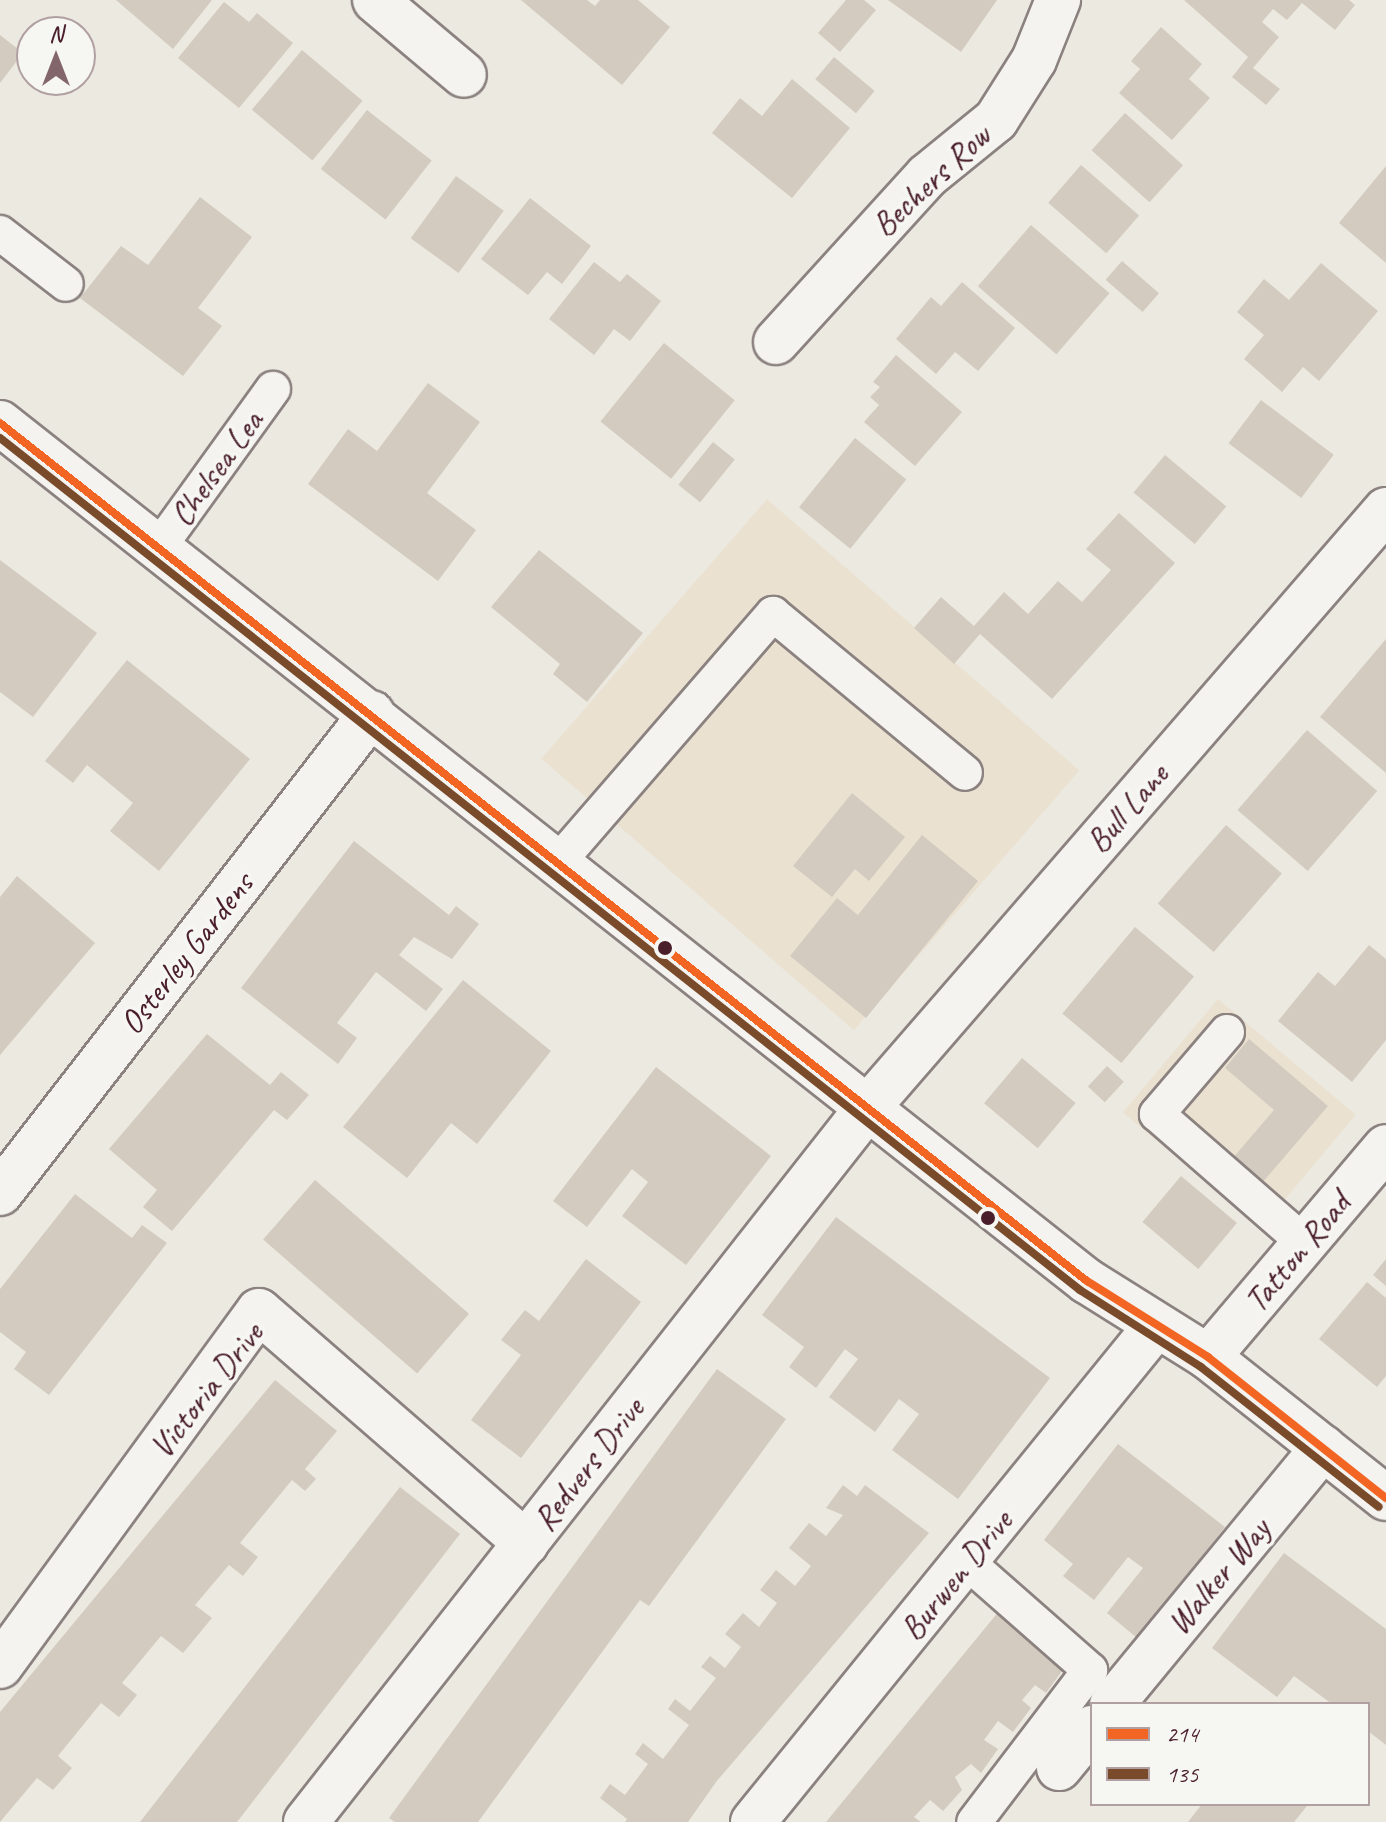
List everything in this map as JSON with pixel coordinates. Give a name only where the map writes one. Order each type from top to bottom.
[{"type":"street","points":[[375,0],[464,75]]},
{"type":"street","name":"Bechers Row","points":[[776,342],[917,187],[996,120],[1034,60],[1058,0]]},
{"type":"street","points":[[0,423],[372,713],[1087,1281],[1208,1357],[1386,1498]]},
{"type":"street","name":"Bull Lane","points":[[869,1106],[1386,510]]},
{"type":"street","name":"Osterley Gardens","points":[[0,1193],[372,713]]},
{"type":"street","name":"Redvers Drive","points":[[306,1822],[869,1106]]},
{"type":"street","name":"Tatton Road","points":[[1208,1357],[1386,1147]]},
{"type":"street","name":"Victoria Drive","points":[[0,1666],[259,1311],[526,1543]]},
{"type":"street","name":"Burwen Drive","points":[[753,1822],[1156,1326]]},
{"type":"street","name":"Walker Way","points":[[1114,1702],[1323,1448]]},
{"type":"street","points":[[1059,1768],[1090,1730]]},
{"type":"lane","points":[[0,233],[66,284]]},
{"type":"lane","name":"Chelsea Lea","points":[[159,547],[273,389]]},
{"type":"lane","points":[[559,861],[773,614],[965,773]]},
{"type":"lane","points":[[1227,1032],[1157,1114],[1305,1243]]},
{"type":"lane","points":[[967,1562],[1090,1670],[974,1822]]},
{"type":"shaded area","points":[[767,499],[1079,771],[854,1030],[541,759]]},
{"type":"shaded area","points":[[1218,999],[1356,1115],[1261,1228],[1123,1112]]},
{"type":"building","points":[[116,0],[212,0],[173,49]]},
{"type":"building","points":[[521,0],[587,0],[595,6],[600,0],[638,0],[670,27],[622,85]]},
{"type":"building","points":[[846,0],[864,0],[876,10],[840,52],[818,33]]},
{"type":"building","points":[[888,0],[997,0],[961,52]]},
{"type":"building","points":[[1184,0],[1349,0],[1355,5],[1335,30],[1302,3],[1287,20],[1273,9],[1262,22],[1279,37],[1253,68],[1280,89],[1266,105],[1232,77],[1248,57]]},
{"type":"building","points":[[224,2],[249,22],[257,13],[293,43],[239,108],[178,58]]},
{"type":"building","points":[[1161,27],[1202,64],[1189,79],[1210,98],[1172,140],[1119,93],[1140,69],[1131,61]]},
{"type":"building","points":[[0,35],[16,48],[16,62],[0,83]]},
{"type":"building","points":[[302,50],[363,101],[312,161],[252,110]]},
{"type":"building","points":[[834,57],[875,91],[856,113],[815,79]]},
{"type":"building","points":[[792,79],[850,128],[792,198],[712,133],[740,98],[762,116]]},
{"type":"building","points":[[367,110],[432,160],[385,220],[321,169]]},
{"type":"building","points":[[1125,113],[1183,165],[1150,202],[1092,150]]},
{"type":"building","points":[[1081,165],[1139,216],[1106,253],[1048,203]]},
{"type":"building","points":[[1386,166],[1386,263],[1339,223]]},
{"type":"building","points":[[456,176],[504,211],[458,273],[411,238]]},
{"type":"building","points":[[200,197],[252,237],[198,308],[222,326],[183,376],[80,298],[121,246],[148,265]]},
{"type":"building","points":[[530,198],[591,246],[562,284],[547,272],[528,295],[481,259]]},
{"type":"building","points":[[1031,225],[1109,293],[1056,354],[978,286]]},
{"type":"building","points":[[1122,261],[1159,293],[1143,312],[1106,280]]},
{"type":"building","points":[[594,262],[620,282],[627,274],[661,301],[630,341],[614,329],[594,355],[549,319]]},
{"type":"building","points":[[1321,263],[1378,311],[1319,381],[1303,367],[1282,392],[1244,359],[1264,335],[1237,312],[1264,279],[1289,300]]},
{"type":"building","points":[[962,282],[1015,328],[978,371],[955,352],[936,374],[896,339],[931,297],[941,306]]},
{"type":"building","points":[[664,343],[735,400],[671,479],[600,421]]},
{"type":"building","points":[[896,355],[962,412],[915,466],[864,422],[879,405],[870,397],[880,387],[873,382]]},
{"type":"building","points":[[428,383],[480,422],[427,493],[476,530],[438,581],[308,484],[348,429],[377,451]]},
{"type":"building","points":[[1261,400],[1334,455],[1301,498],[1229,443]]},
{"type":"building","points":[[855,438],[906,480],[850,549],[799,507]]},
{"type":"building","points":[[713,442],[735,460],[700,502],[678,485]]},
{"type":"building","points":[[1165,455],[1226,506],[1195,544],[1134,493]]},
{"type":"building","points":[[1119,513],[1175,563],[1052,699],[980,634],[954,664],[914,628],[941,597],[974,626],[1004,592],[1028,614],[1058,581],[1082,602],[1111,570],[1086,549]]},
{"type":"building","points":[[539,550],[643,633],[587,702],[553,674],[560,664],[491,607]]},
{"type":"building","points":[[0,560],[97,633],[33,717],[0,692]]},
{"type":"building","points":[[1386,639],[1386,773],[1320,717]]},
{"type":"building","points":[[127,660],[250,759],[159,871],[110,831],[133,803],[87,765],[73,783],[45,761]]},
{"type":"building","points":[[1307,730],[1377,791],[1308,871],[1237,810]]},
{"type":"building","points":[[852,793],[905,837],[869,881],[855,869],[832,897],[793,866]]},
{"type":"building","points":[[1226,825],[1282,874],[1214,952],[1158,903]]},
{"type":"building","points":[[922,835],[978,881],[866,1018],[790,956],[837,898],[858,915]]},
{"type":"building","points":[[354,841],[449,915],[456,906],[479,924],[452,959],[414,937],[399,955],[443,989],[426,1011],[376,972],[337,1023],[357,1038],[338,1064],[241,988]]},
{"type":"building","points":[[17,876],[95,943],[0,1055],[0,897]]},
{"type":"building","points":[[1135,927],[1194,976],[1121,1063],[1062,1014]]},
{"type":"building","points":[[1369,945],[1386,959],[1386,1040],[1352,1082],[1278,1021],[1318,972],[1335,986]]},
{"type":"building","points":[[463,980],[551,1051],[477,1144],[451,1123],[407,1178],[343,1127]]},
{"type":"building","points":[[207,1034],[270,1085],[281,1072],[309,1095],[287,1120],[274,1110],[172,1231],[143,1207],[157,1190],[109,1149]]},
{"type":"building","points":[[1249,1039],[1328,1106],[1262,1183],[1232,1159],[1274,1110],[1225,1068]]},
{"type":"building","points":[[1022,1058],[1076,1103],[1038,1148],[984,1103]]},
{"type":"building","points":[[1107,1066],[1124,1082],[1105,1102],[1088,1086]]},
{"type":"building","points":[[656,1067],[771,1156],[686,1265],[622,1216],[648,1182],[632,1169],[587,1227],[553,1201]]},
{"type":"building","points":[[1181,1176],[1237,1223],[1198,1269],[1142,1222]]},
{"type":"building","points":[[315,1180],[469,1314],[417,1373],[263,1240]]},
{"type":"building","points":[[75,1194],[132,1238],[142,1225],[167,1243],[49,1395],[14,1369],[26,1352],[0,1332],[0,1289]]},
{"type":"building","points":[[836,1217],[1050,1378],[958,1499],[892,1450],[919,1414],[899,1399],[875,1432],[829,1397],[858,1359],[845,1349],[816,1388],[789,1367],[804,1347],[762,1315]]},
{"type":"building","points":[[586,1259],[641,1302],[521,1458],[471,1420],[521,1355],[501,1340],[525,1310],[539,1321]]},
{"type":"building","points":[[1386,1259],[1386,1286],[1373,1275]]},
{"type":"building","points":[[1367,1282],[1386,1298],[1386,1376],[1377,1387],[1319,1339]]},
{"type":"building","points":[[717,1369],[786,1419],[649,1606],[640,1600],[478,1822],[395,1822],[389,1818]]},
{"type":"building","points":[[275,1380],[337,1431],[305,1469],[316,1479],[305,1491],[292,1480],[240,1543],[258,1557],[243,1576],[229,1565],[195,1605],[212,1618],[183,1653],[161,1636],[122,1683],[137,1695],[119,1717],[101,1703],[58,1756],[72,1768],[53,1790],[37,1778],[0,1822],[0,1712]]},
{"type":"building","points":[[1118,1444],[1225,1527],[1137,1638],[1107,1613],[1143,1568],[1128,1557],[1094,1600],[1063,1576],[1073,1564],[1044,1540]]},
{"type":"building","points":[[843,1485],[857,1496],[865,1485],[929,1533],[716,1782],[688,1822],[625,1822],[627,1819],[600,1798],[610,1784],[625,1795],[648,1764],[635,1754],[643,1743],[663,1759],[689,1725],[668,1709],[675,1699],[690,1711],[716,1678],[701,1667],[710,1656],[725,1668],[741,1647],[725,1634],[743,1613],[759,1627],[777,1603],[760,1590],[776,1570],[795,1586],[811,1566],[789,1548],[809,1523],[826,1536],[843,1515],[826,1508]]},
{"type":"building","points":[[400,1487],[460,1534],[237,1822],[140,1822]]},
{"type":"building","points":[[1284,1553],[1386,1629],[1386,1745],[1370,1733],[1370,1702],[1329,1702],[1294,1676],[1277,1697],[1212,1648]]},
{"type":"building","points":[[1004,1605],[1053,1646],[1046,1655],[1062,1671],[1046,1693],[1035,1685],[1022,1700],[1031,1708],[1013,1732],[998,1721],[984,1740],[998,1749],[981,1773],[971,1764],[955,1777],[962,1790],[943,1811],[930,1800],[914,1817],[921,1822],[826,1822]]},
{"type":"building","points":[[1200,1806],[1307,1806],[1294,1822],[1188,1822]]},
{"type":"transit line","name":"214","points":[[0,423],[1087,1281],[1208,1357],[1386,1498]]},
{"type":"transit line","name":"135","points":[[0,438],[1080,1290],[1201,1367],[1379,1507]]}]
